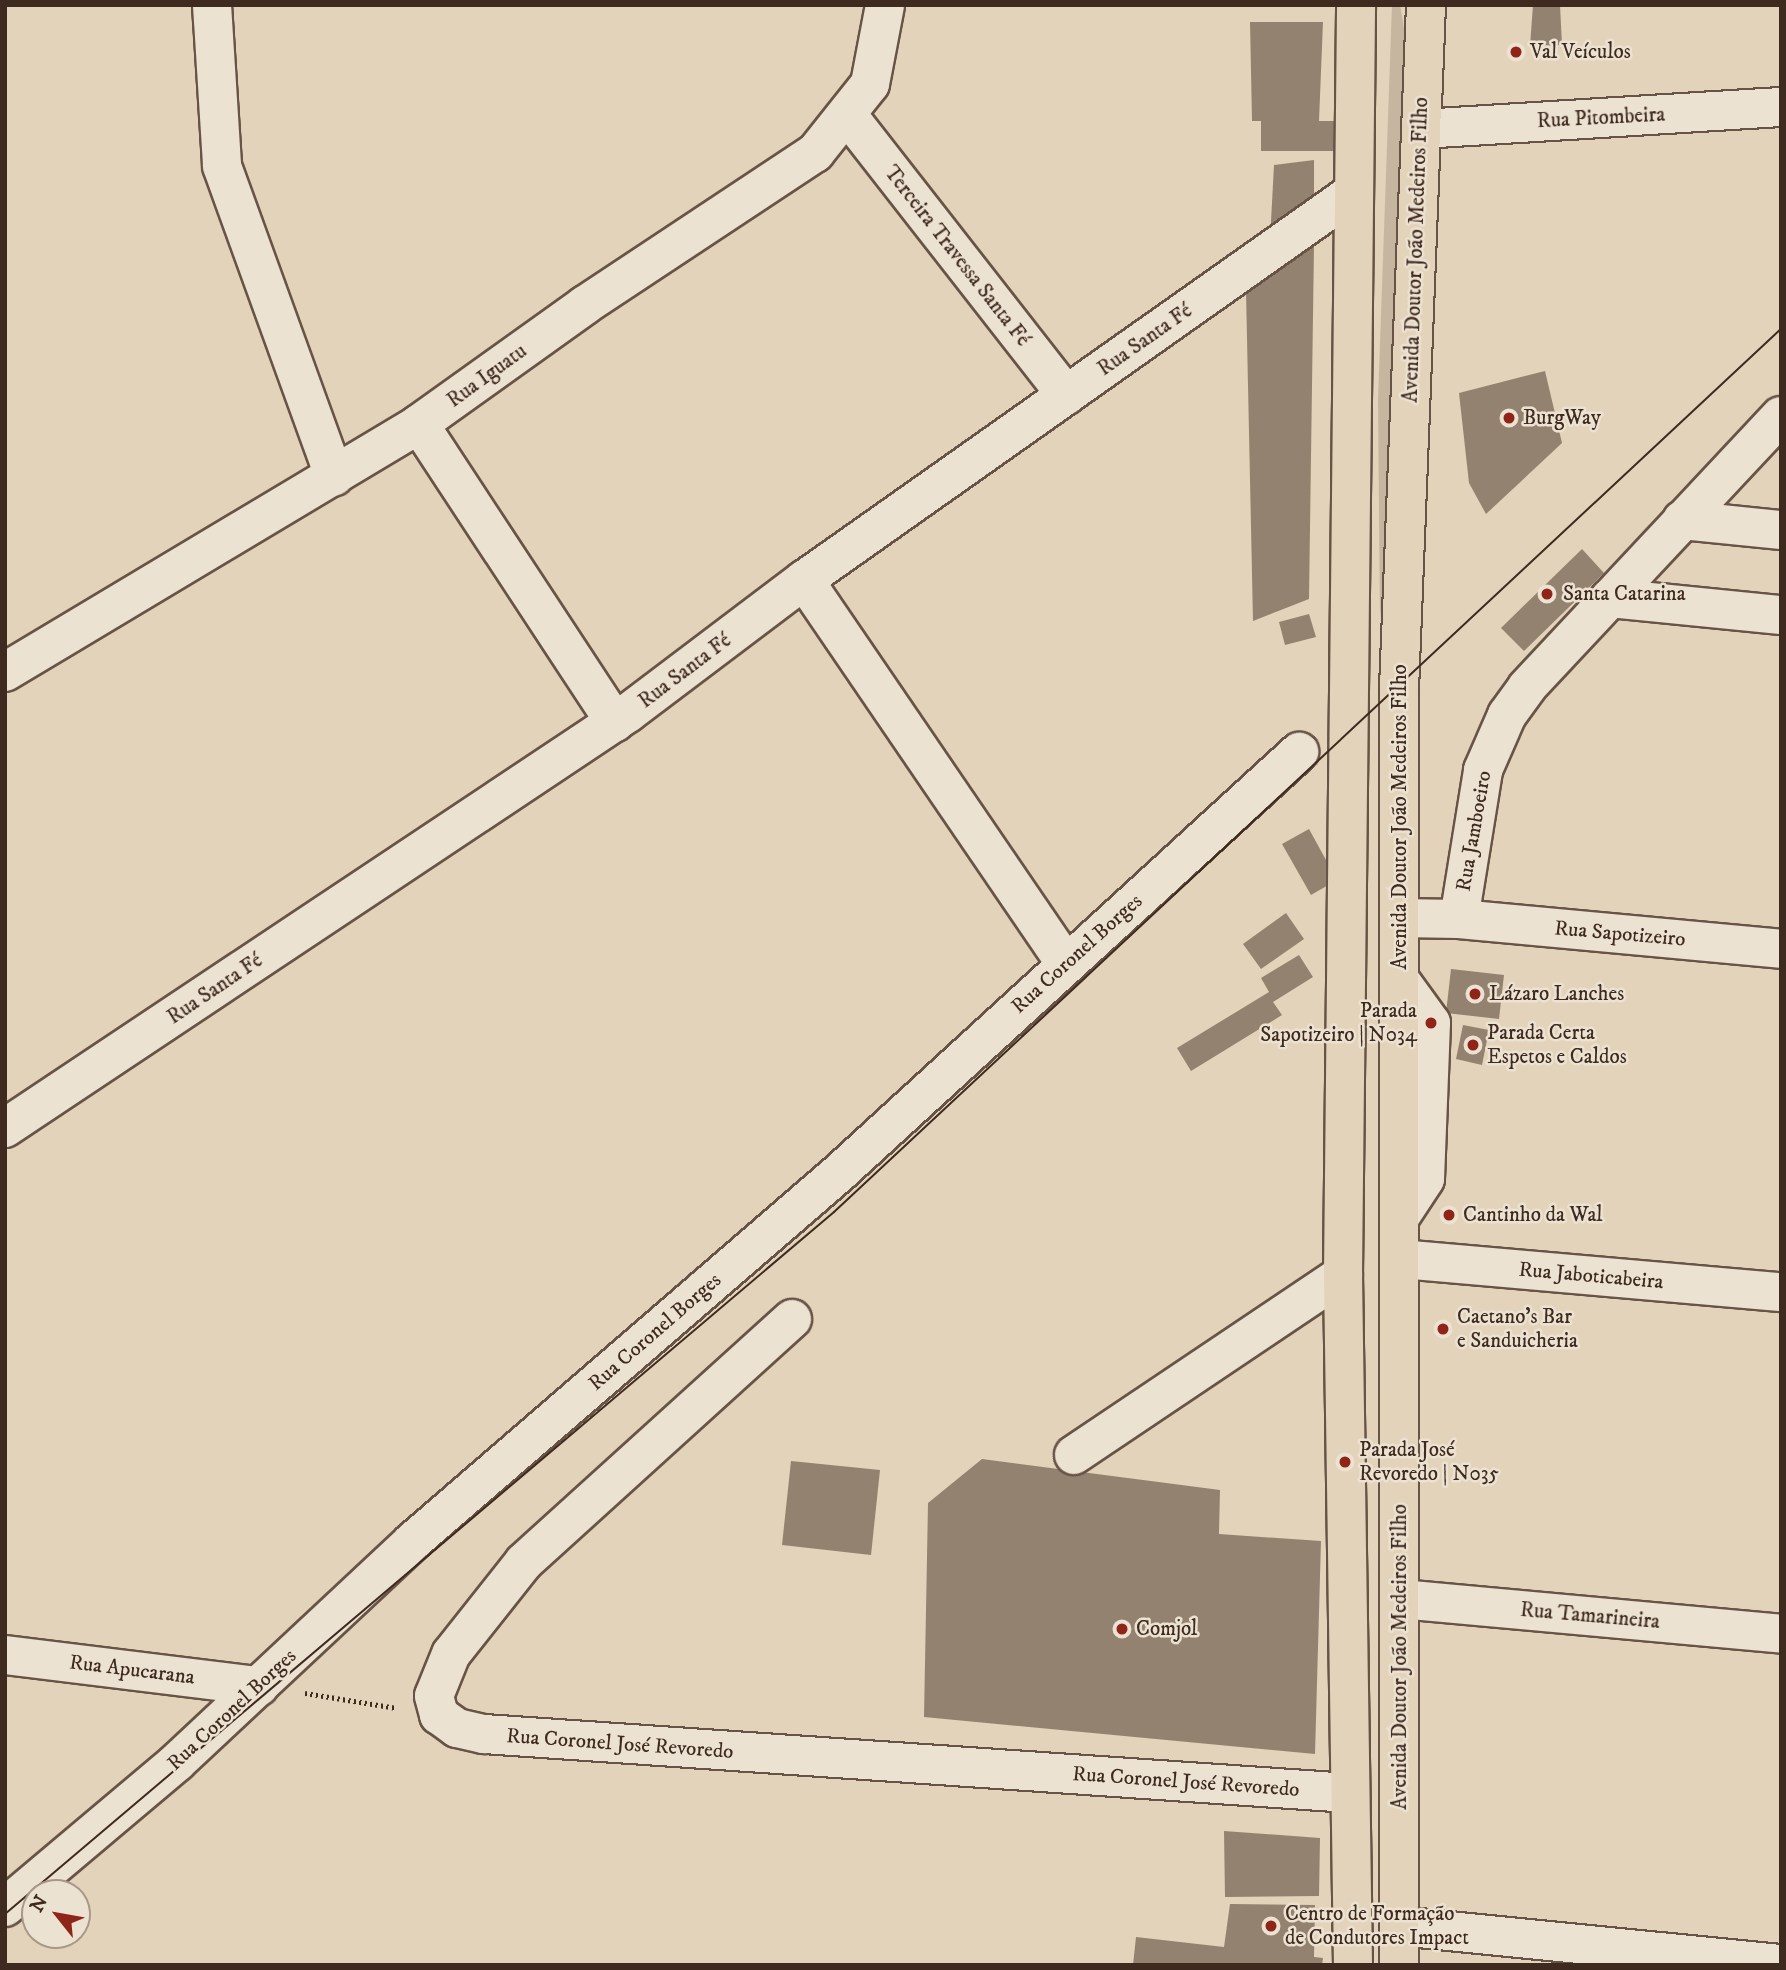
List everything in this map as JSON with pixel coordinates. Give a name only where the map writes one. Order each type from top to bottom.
[{"type":"main road","points":[[1353,1965],[1343,1275],[1351,194],[1356,5]]},
{"type":"main road","name":"Avenida Doutor João Medeiros Filho","points":[[1399,1965],[1399,689],[1421,129],[1423,9]]},
{"type":"street","points":[[212,5],[222,166],[334,476]]},
{"type":"street","name":"Rua Iguatu","points":[[5,673],[419,424],[585,305],[815,153],[849,117],[870,84],[885,5]]},
{"type":"street","name":"Rua Pitombeira","points":[[1421,129],[1781,107]]},
{"type":"street","name":"Terceira Travessa Santa Fé","points":[[849,117],[1066,395]]},
{"type":"street","name":"Rua Santa Fé","points":[[5,1128],[615,722],[804,580],[1351,194]]},
{"type":"street","name":"Rua Jamboeiro","points":[[1400,918],[1459,919],[1483,770],[1493,741],[1527,687],[1781,416]]},
{"type":"street","points":[[419,424],[615,722]]},
{"type":"street","points":[[1682,520],[1781,530]]},
{"type":"street","points":[[804,580],[1066,964]]},
{"type":"street","points":[[1610,598],[1781,615]]},
{"type":"street","name":"Rua Coronel Borges","points":[[5,1907],[259,1686],[412,1542],[839,1173],[1299,752]]},
{"type":"street","name":"Rua Sapotizeiro","points":[[1459,919],[1781,949]]},
{"type":"street","name":"Rua Jaboticabeira","points":[[1401,1259],[1781,1292]]},
{"type":"street","points":[[1074,1455],[1343,1275]]},
{"type":"street","points":[[439,1715],[434,1696],[452,1654],[524,1562],[792,1319]]},
{"type":"street","name":"Rua Tamarineira","points":[[1400,1599],[1781,1634]]},
{"type":"street","name":"Rua Apucarana","points":[[5,1654],[259,1686]]},
{"type":"street","name":"Rua Coronel José Revoredo","points":[[439,1715],[457,1728],[484,1734],[1349,1793]]},
{"type":"street","points":[[1399,1926],[1781,1964]]},
{"type":"path","points":[[259,1686],[439,1715]]},
{"type":"shaded area","points":[[1392,5],[1400,5],[1420,120],[1380,620],[1378,400]]},
{"type":"building","points":[[1533,5],[1560,5],[1562,45],[1530,46]]},
{"type":"building","points":[[1250,22],[1323,22],[1319,121],[1335,121],[1334,151],[1261,151],[1261,121],[1252,121]]},
{"type":"building","points":[[1314,160],[1314,216],[1270,240],[1274,165]]},
{"type":"building","points":[[1314,245],[1309,599],[1253,621],[1246,291]]},
{"type":"building","name":"BurgWay","points":[[1545,371],[1562,443],[1486,514],[1469,483],[1459,393]]},
{"type":"building","points":[[1582,549],[1604,573],[1524,651],[1501,628]]},
{"type":"building","points":[[1309,614],[1316,637],[1285,645],[1279,622]]},
{"type":"building","points":[[1309,829],[1337,880],[1311,895],[1282,844]]},
{"type":"building","points":[[1286,913],[1304,939],[1261,969],[1243,944]]},
{"type":"building","points":[[1299,955],[1313,977],[1273,1002],[1282,1015],[1191,1071],[1177,1048],[1269,992],[1261,978]]},
{"type":"building","name":"Lázaro Lanches","points":[[1451,969],[1504,975],[1499,1019],[1446,1013]]},
{"type":"building","name":"Parada Certa Espetos e Caldos","points":[[1463,1025],[1489,1030],[1482,1065],[1456,1059]]},
{"type":"building","name":"Comjol","points":[[982,1459],[1220,1490],[1219,1534],[1321,1541],[1315,1754],[924,1717],[928,1503]]},
{"type":"building","points":[[791,1461],[880,1470],[871,1555],[782,1545]]},
{"type":"building","points":[[1224,1831],[1320,1838],[1319,1896],[1225,1897]]},
{"type":"building","points":[[1230,1904],[1315,1905],[1314,1957],[1323,1958],[1322,1965],[1133,1965],[1136,1937],[1224,1947]]},
{"type":"tram line","points":[[5,1914],[834,1212],[1781,329]]},
{"type":"place","name":"Val Veículos","points":[[1516,52]]},
{"type":"place","name":"BurgWay","points":[[1509,418]]},
{"type":"place","name":"Santa Catarina","points":[[1547,594]]},
{"type":"place","name":"Lázaro Lanches","points":[[1475,994]]},
{"type":"place","name":"Parada Sapotizeiro | N034","points":[[1431,1023]]},
{"type":"place","name":"Parada Certa Espetos e Caldos","points":[[1473,1045]]},
{"type":"place","name":"Cantinho da Wal","points":[[1449,1215]]},
{"type":"place","name":"Caetano's Bar e Sanduicheria","points":[[1443,1329]]},
{"type":"place","name":"Parada José Revoredo | N035","points":[[1345,1462]]},
{"type":"place","name":"Comjol","points":[[1122,1629]]},
{"type":"place","name":"Centro de Formação de Condutores Impact","points":[[1271,1926]]}]
